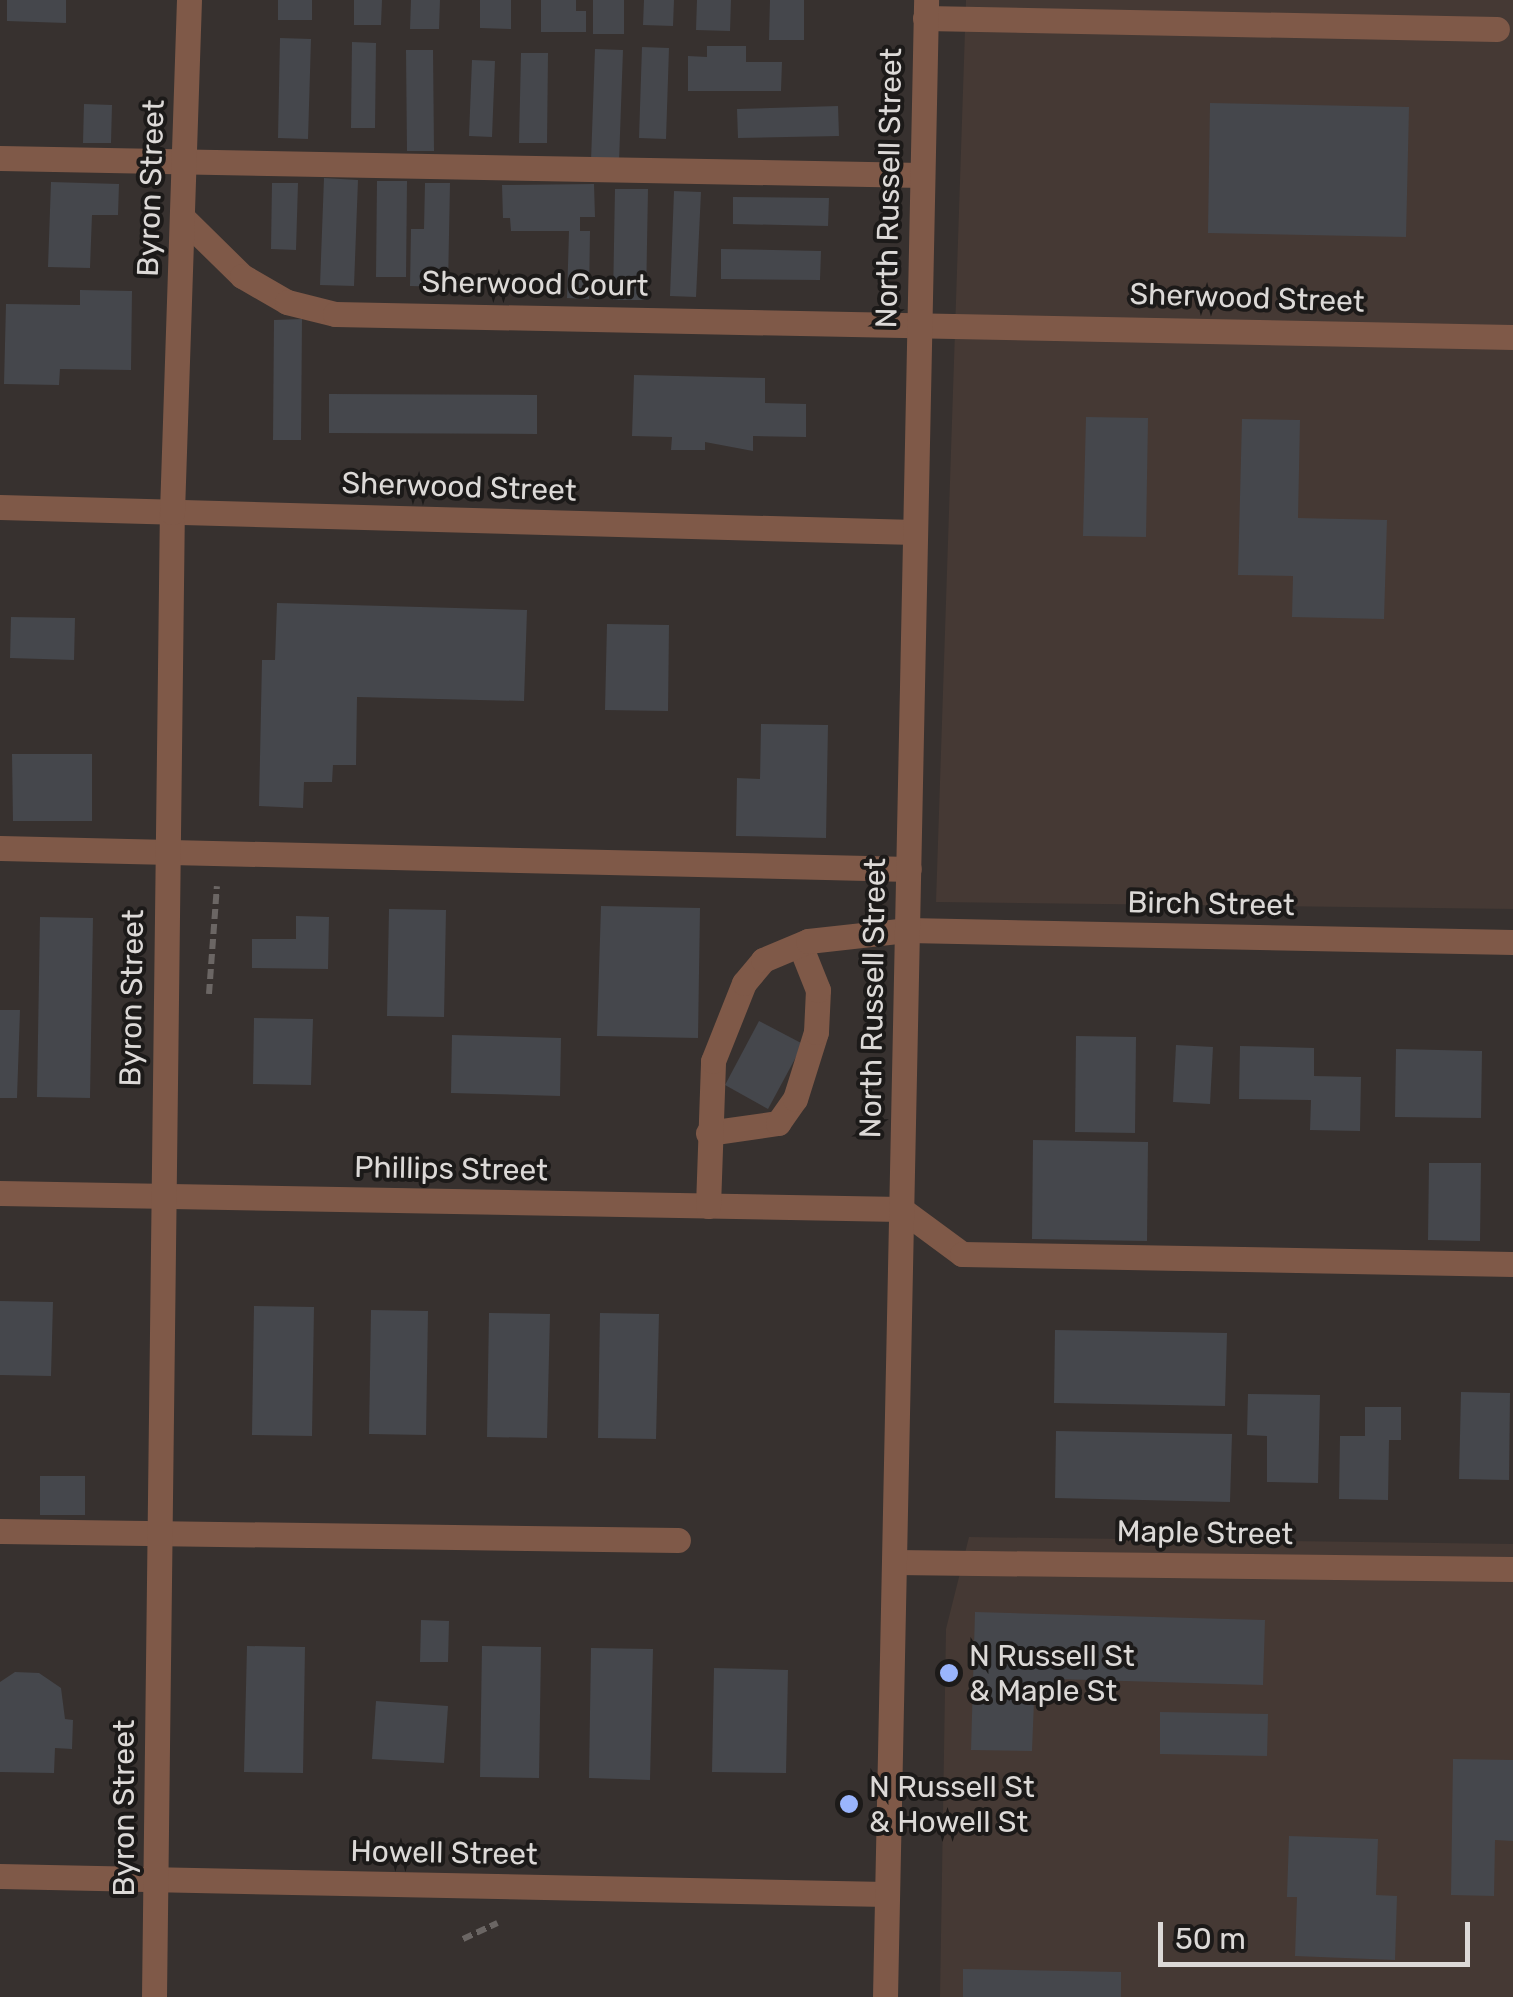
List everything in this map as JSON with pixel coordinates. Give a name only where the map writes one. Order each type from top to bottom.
[{"type":"street","name":"Byron Street","points":[[154,1997],[166,851],[172,512],[189,0]]},
{"type":"street","points":[[926,9],[1498,30]]},
{"type":"street","name":"North Russell Street","points":[[885,1997],[926,9]]},
{"type":"street","points":[[0,158],[922,175]]},
{"type":"street","name":"Sherwood Court","points":[[183,218],[242,276],[287,302],[335,314],[918,322]]},
{"type":"street","name":"Sherwood Street","points":[[918,322],[1513,337]]},
{"type":"street","name":"Sherwood Street","points":[[0,507],[915,532]]},
{"type":"street","points":[[0,848],[909,869]]},
{"type":"street","name":"Birch Street","points":[[708,1206],[713,1061],[744,983],[763,960],[800,945],[908,930],[1513,942]]},
{"type":"street","points":[[708,1133],[778,1123],[795,1098],[816,1032],[817,1004],[800,945]]},
{"type":"street","name":"Phillips Street","points":[[0,1193],[901,1209]]},
{"type":"street","points":[[901,1209],[962,1254],[1513,1264]]},
{"type":"street","points":[[0,1531],[678,1540]]},
{"type":"street","name":"Maple Street","points":[[896,1562],[1513,1569]]},
{"type":"street","name":"Howell Street","points":[[0,1876],[886,1894]]},
{"type":"path","points":[[209,994],[216,887],[231,852]]},
{"type":"shaded area","points":[[966,0],[1513,0],[1513,909],[936,902]]},
{"type":"shaded area","points":[[969,1537],[1513,1544],[1513,1997],[940,1997],[946,1629]]},
{"type":"building","points":[[7,0],[66,0],[66,23],[7,21]]},
{"type":"building","points":[[278,0],[312,0],[312,20],[278,20]]},
{"type":"building","points":[[354,0],[382,0],[381,25],[354,25]]},
{"type":"building","points":[[411,0],[440,0],[439,29],[410,29]]},
{"type":"building","points":[[480,0],[511,0],[511,29],[480,28]]},
{"type":"building","points":[[541,0],[576,0],[576,11],[586,11],[586,32],[541,32]]},
{"type":"building","points":[[593,0],[624,0],[624,34],[593,34]]},
{"type":"building","points":[[644,0],[674,0],[673,26],[643,25]]},
{"type":"building","points":[[697,0],[731,0],[730,31],[696,30]]},
{"type":"building","points":[[770,0],[804,0],[804,40],[769,40]]},
{"type":"building","points":[[280,38],[311,39],[308,139],[278,138]]},
{"type":"building","points":[[352,42],[376,43],[375,128],[351,128]]},
{"type":"building","points":[[707,46],[746,46],[746,62],[782,62],[781,91],[688,91],[688,56],[707,57]]},
{"type":"building","points":[[642,47],[669,48],[666,139],[639,138]]},
{"type":"building","points":[[595,49],[623,50],[619,162],[591,161]]},
{"type":"building","points":[[406,50],[433,50],[434,151],[407,151]]},
{"type":"building","points":[[521,53],[548,53],[547,143],[519,143]]},
{"type":"building","points":[[472,60],[495,61],[492,137],[469,136]]},
{"type":"building","points":[[1210,103],[1409,107],[1406,237],[1208,233]]},
{"type":"building","points":[[84,104],[112,105],[111,143],[83,143]]},
{"type":"building","points":[[838,106],[839,136],[738,138],[737,109]]},
{"type":"building","points":[[324,178],[358,180],[354,286],[320,285]]},
{"type":"building","points":[[377,181],[407,181],[406,277],[376,277]]},
{"type":"building","points":[[51,182],[119,184],[118,215],[92,215],[90,268],[48,267]]},
{"type":"building","points":[[272,183],[298,183],[296,250],[271,249]]},
{"type":"building","points":[[425,183],[450,183],[448,287],[410,286],[411,229],[424,229]]},
{"type":"building","points":[[594,184],[595,217],[580,217],[580,231],[590,231],[589,299],[567,298],[569,231],[511,231],[510,218],[503,218],[502,185]]},
{"type":"building","points":[[615,189],[648,189],[646,300],[613,300]]},
{"type":"building","points":[[674,191],[701,192],[696,297],[670,296]]},
{"type":"building","points":[[733,197],[829,198],[828,226],[733,224]]},
{"type":"building","points":[[721,249],[821,251],[820,280],[721,279]]},
{"type":"building","points":[[80,290],[132,291],[131,370],[60,369],[59,385],[4,384],[6,304],[80,305]]},
{"type":"building","points":[[302,319],[301,440],[273,440],[274,320]]},
{"type":"building","points":[[634,375],[765,378],[765,403],[806,404],[806,437],[753,436],[753,451],[705,442],[705,450],[671,450],[672,437],[632,436]]},
{"type":"building","points":[[329,394],[537,395],[537,434],[329,433]]},
{"type":"building","points":[[1086,417],[1148,418],[1146,537],[1083,536]]},
{"type":"building","points":[[1242,419],[1300,420],[1298,518],[1387,520],[1384,619],[1292,617],[1293,576],[1238,575]]},
{"type":"building","points":[[277,603],[527,610],[524,701],[357,697],[356,765],[333,765],[332,782],[304,782],[303,808],[259,806],[262,660],[275,660]]},
{"type":"building","points":[[11,617],[75,618],[74,660],[10,658]]},
{"type":"building","points":[[607,624],[669,625],[668,711],[605,710]]},
{"type":"building","points":[[761,724],[828,725],[826,838],[736,836],[737,778],[760,779]]},
{"type":"building","points":[[12,754],[92,754],[92,821],[13,821]]},
{"type":"building","points":[[601,906],[700,908],[698,1038],[597,1036]]},
{"type":"building","points":[[389,909],[446,910],[444,1017],[387,1016]]},
{"type":"building","points":[[296,916],[329,917],[328,969],[252,968],[252,939],[296,939]]},
{"type":"building","points":[[40,917],[93,918],[90,1098],[37,1097]]},
{"type":"building","points":[[0,1010],[20,1010],[17,1098],[0,1098]]},
{"type":"building","points":[[254,1018],[313,1019],[311,1085],[253,1084]]},
{"type":"building","points":[[759,1021],[803,1044],[768,1109],[725,1085]]},
{"type":"building","points":[[452,1035],[561,1038],[560,1096],[451,1093]]},
{"type":"building","points":[[1076,1036],[1136,1037],[1135,1133],[1075,1132]]},
{"type":"building","points":[[1176,1045],[1213,1047],[1210,1104],[1173,1102]]},
{"type":"building","points":[[1240,1046],[1314,1048],[1314,1076],[1361,1077],[1360,1131],[1310,1130],[1311,1100],[1239,1099]]},
{"type":"building","points":[[1396,1049],[1482,1051],[1481,1118],[1395,1117]]},
{"type":"building","points":[[1033,1140],[1148,1142],[1147,1241],[1032,1239]]},
{"type":"building","points":[[1429,1163],[1481,1163],[1480,1241],[1428,1240]]},
{"type":"building","points":[[0,1301],[53,1302],[51,1376],[0,1375]]},
{"type":"building","points":[[254,1306],[314,1307],[312,1436],[252,1435]]},
{"type":"building","points":[[371,1310],[428,1311],[426,1435],[369,1434]]},
{"type":"building","points":[[489,1313],[550,1314],[547,1438],[487,1437]]},
{"type":"building","points":[[600,1313],[659,1314],[656,1439],[598,1438]]},
{"type":"building","points":[[1055,1330],[1227,1333],[1225,1406],[1054,1403]]},
{"type":"building","points":[[1461,1392],[1510,1393],[1509,1480],[1459,1479]]},
{"type":"building","points":[[1248,1394],[1320,1395],[1318,1483],[1267,1482],[1267,1436],[1247,1435]]},
{"type":"building","points":[[1365,1407],[1401,1407],[1401,1440],[1389,1440],[1388,1500],[1339,1499],[1340,1436],[1365,1436]]},
{"type":"building","points":[[1056,1431],[1232,1434],[1230,1502],[1055,1498]]},
{"type":"building","points":[[40,1476],[85,1476],[85,1515],[40,1515]]},
{"type":"building","points":[[975,1612],[1265,1620],[1263,1685],[1055,1679],[1054,1701],[1034,1701],[1032,1751],[971,1750]]},
{"type":"building","points":[[421,1620],[449,1621],[448,1662],[420,1662]]},
{"type":"building","points":[[247,1646],[305,1647],[303,1773],[244,1772]]},
{"type":"building","points":[[482,1646],[541,1647],[539,1778],[480,1777]]},
{"type":"building","points":[[591,1648],[653,1649],[650,1780],[589,1778]]},
{"type":"building","points":[[714,1668],[788,1670],[786,1773],[712,1772]]},
{"type":"building","points":[[15,1672],[39,1673],[61,1688],[65,1719],[73,1720],[72,1749],[55,1748],[54,1773],[0,1772],[0,1682]]},
{"type":"building","points":[[376,1701],[448,1706],[444,1763],[372,1759]]},
{"type":"building","points":[[1160,1712],[1268,1714],[1267,1756],[1160,1754]]},
{"type":"building","points":[[1453,1759],[1513,1760],[1513,1841],[1495,1840],[1494,1896],[1451,1895]]},
{"type":"building","points":[[1289,1836],[1378,1839],[1376,1895],[1397,1896],[1395,1960],[1295,1956],[1297,1897],[1287,1897]]},
{"type":"building","points":[[963,1969],[1121,1972],[1121,1997],[963,1997]]},
{"type":"place","name":"N Russell St & Maple St","points":[[949,1673]]},
{"type":"place","name":"N Russell St & Howell St","points":[[849,1804]]}]
